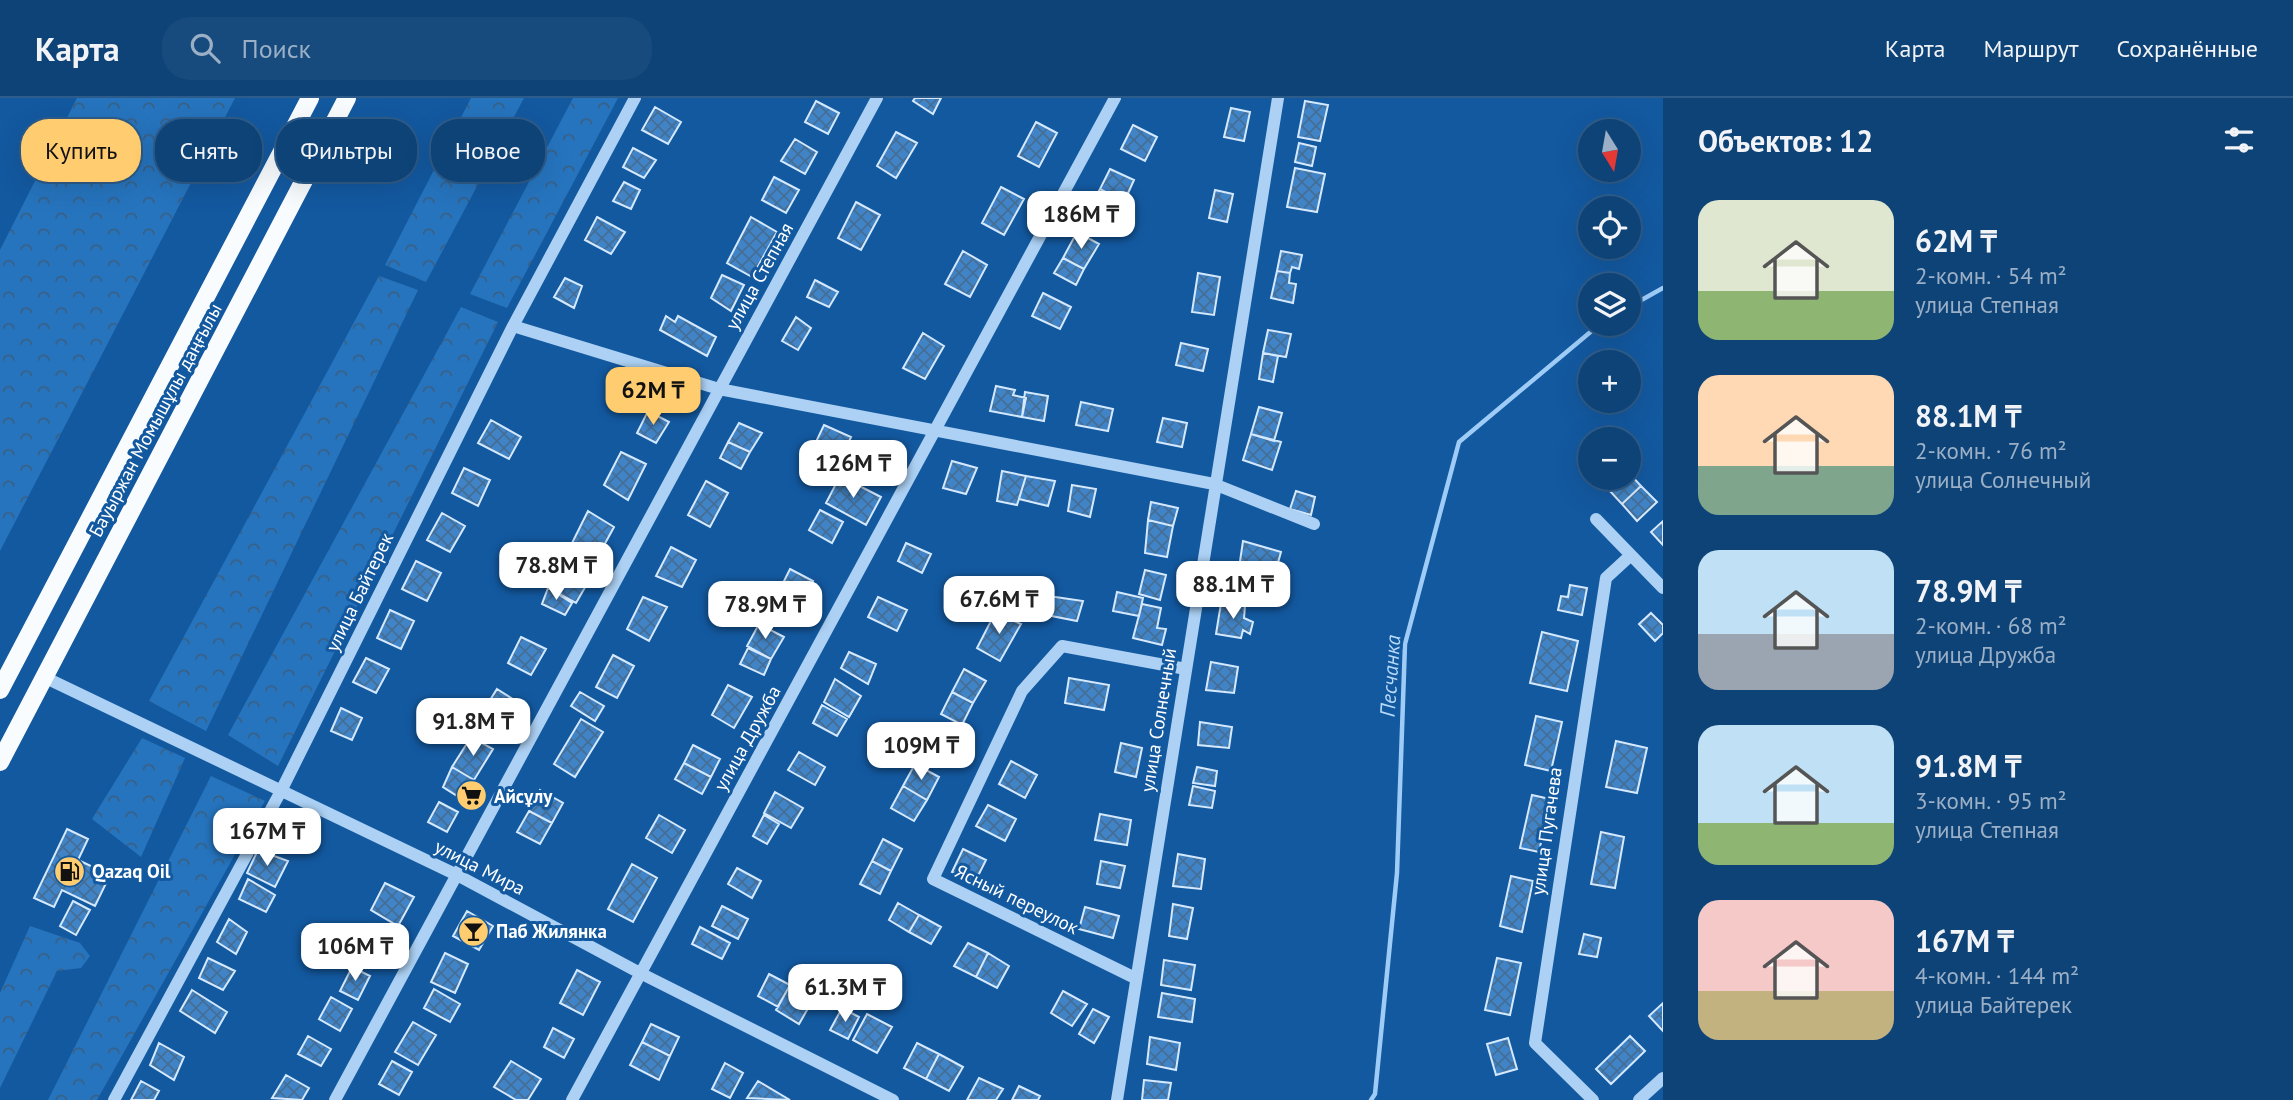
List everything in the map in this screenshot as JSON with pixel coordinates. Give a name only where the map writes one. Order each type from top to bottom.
[{"type":"main road","name":"Бауыржан Момышұлы даңғылы","points":[[0,690],[310,98]]},
{"type":"main road","name":"Бауыржан Момышұлы даңғылы","points":[[0,762],[347,98]]},
{"type":"street","name":"улица Байтерек","points":[[114,1100],[281,791],[513,326],[635,98]]},
{"type":"street","name":"улица Степная","points":[[335,1100],[877,98]]},
{"type":"street","name":"улица Дружба","points":[[572,1100],[1115,98]]},
{"type":"street","name":"улица Солнечный","points":[[1116,1100],[1278,98]]},
{"type":"street","points":[[513,326],[719,389],[1214,484],[1314,524]]},
{"type":"street","points":[[1595,519],[1663,588]]},
{"type":"street","name":"улица Пугачева","points":[[1593,1100],[1535,1043],[1606,579],[1631,555]]},
{"type":"street","name":"Ясный переулок","points":[[1135,978],[933,879],[1021,691],[1062,646],[1186,669]]},
{"type":"street","name":"улица Мира","points":[[44,677],[457,875],[640,973],[893,1100]]},
{"type":"street","points":[[1639,1100],[1663,1077]]},
{"type":"green space","points":[[77,98],[235,98],[224,119],[155,119],[155,182],[191,182],[0,551],[0,250],[34,182],[141,182],[141,119],[66,119]]},
{"type":"green space","points":[[471,98],[524,98],[513,119],[460,119]]},
{"type":"green space","points":[[573,98],[618,98],[507,308],[470,294],[529,182],[545,182],[545,151]]},
{"type":"green space","points":[[431,176],[431,182],[479,182],[426,282],[385,265]]},
{"type":"green space","points":[[379,276],[418,290],[206,731],[149,701]]},
{"type":"green space","points":[[461,307],[498,322],[278,766],[228,735]]},
{"type":"green space","points":[[142,738],[185,758],[141,857],[92,819]]},
{"type":"green space","points":[[211,776],[265,801],[97,1100],[48,1100]]},
{"type":"green space","points":[[30,926],[80,943],[90,956],[81,968],[57,971],[0,1088],[0,993]]},
{"type":"building","points":[[915,98],[941,98],[933,114],[913,101]]},
{"type":"building","points":[[816,101],[839,113],[828,134],[805,122]]},
{"type":"building","points":[[1305,101],[1328,105],[1320,141],[1298,137]]},
{"type":"building","points":[[655,107],[681,122],[668,144],[642,130]]},
{"type":"building","points":[[1231,108],[1250,112],[1244,141],[1224,137]]},
{"type":"building","points":[[1036,122],[1057,133],[1039,167],[1018,156]]},
{"type":"building","points":[[1133,125],[1157,137],[1145,161],[1121,149]]},
{"type":"building","points":[[896,132],[917,143],[896,178],[877,166]]},
{"type":"building","points":[[795,139],[817,152],[805,174],[781,161]]},
{"type":"building","points":[[1299,143],[1316,147],[1312,166],[1295,162]]},
{"type":"building","points":[[633,148],[656,160],[644,178],[623,167]]},
{"type":"building","points":[[1295,168],[1325,174],[1317,212],[1287,207]]},
{"type":"building","points":[[1110,169],[1134,180],[1124,202],[1100,189]]},
{"type":"building","points":[[774,177],[799,190],[786,213],[762,200]]},
{"type":"building","points":[[624,182],[640,190],[631,209],[613,201]]},
{"type":"building","points":[[1001,187],[1024,199],[1004,235],[982,223]]},
{"type":"building","points":[[1100,189],[1124,202],[1112,225],[1087,211]]},
{"type":"building","points":[[1215,190],[1233,194],[1227,222],[1209,218]]},
{"type":"building","points":[[856,202],[880,215],[861,250],[838,238]]},
{"type":"building","points":[[597,217],[625,232],[611,254],[585,240]]},
{"type":"building","points":[[751,217],[777,232],[752,277],[727,263]]},
{"type":"building","points":[[1077,232],[1099,244],[1084,269],[1063,258]]},
{"type":"building","points":[[963,251],[987,265],[970,297],[945,284]]},
{"type":"building","points":[[1281,251],[1302,255],[1299,269],[1292,267],[1290,273],[1277,271]]},
{"type":"building","points":[[1063,258],[1084,269],[1076,285],[1054,273]]},
{"type":"building","points":[[1277,271],[1290,273],[1289,283],[1296,284],[1293,303],[1271,298]]},
{"type":"building","points":[[1198,273],[1220,277],[1214,315],[1192,312]]},
{"type":"building","points":[[722,275],[744,285],[731,311],[711,298]]},
{"type":"building","points":[[565,278],[582,286],[574,308],[554,297]]},
{"type":"building","points":[[815,280],[838,292],[829,307],[807,297]]},
{"type":"building","points":[[1043,293],[1071,307],[1060,329],[1032,316]]},
{"type":"building","points":[[666,316],[675,322],[678,316],[716,337],[707,356],[660,330]]},
{"type":"building","points":[[796,317],[811,328],[798,350],[782,341]]},
{"type":"building","points":[[1268,330],[1291,334],[1286,357],[1263,353]]},
{"type":"building","points":[[923,333],[944,346],[925,379],[903,368]]},
{"type":"building","points":[[1181,343],[1208,349],[1203,371],[1176,365]]},
{"type":"building","points":[[1263,353],[1278,356],[1273,382],[1259,379]]},
{"type":"building","points":[[996,386],[1015,390],[1013,395],[1026,398],[1022,417],[990,411]]},
{"type":"building","points":[[1025,392],[1048,396],[1044,421],[1022,417]]},
{"type":"building","points":[[1081,402],[1113,409],[1108,431],[1076,425]]},
{"type":"building","points":[[1259,407],[1282,413],[1274,441],[1251,434]]},
{"type":"building","points":[[648,411],[669,422],[656,443],[637,433]]},
{"type":"building","points":[[1163,418],[1187,423],[1182,447],[1157,442]]},
{"type":"building","points":[[491,420],[521,437],[509,459],[478,443]]},
{"type":"building","points":[[739,423],[762,433],[750,452],[728,442]]},
{"type":"building","points":[[824,425],[851,437],[842,457],[815,444]]},
{"type":"building","points":[[1251,434],[1281,442],[1272,470],[1243,460]]},
{"type":"building","points":[[728,442],[750,452],[741,469],[720,458]]},
{"type":"building","points":[[621,452],[646,464],[628,500],[604,485]]},
{"type":"building","points":[[952,461],[977,468],[966,494],[943,488]]},
{"type":"building","points":[[464,468],[490,480],[478,506],[452,493]]},
{"type":"building","points":[[1002,471],[1026,476],[1017,505],[997,501]]},
{"type":"building","points":[[840,476],[881,497],[866,525],[826,503]]},
{"type":"building","points":[[1026,476],[1055,481],[1048,506],[1019,499]]},
{"type":"building","points":[[706,481],[728,493],[710,527],[688,515]]},
{"type":"building","points":[[1072,485],[1096,489],[1090,517],[1068,511]]},
{"type":"building","points":[[1641,486],[1657,502],[1637,521],[1622,504],[1637,490],[1641,490]]},
{"type":"building","points":[[1609,490],[1637,490],[1622,504]]},
{"type":"building","points":[[1296,491],[1315,497],[1311,515],[1290,509]]},
{"type":"building","points":[[1151,502],[1178,508],[1173,526],[1148,520]]},
{"type":"building","points":[[820,510],[843,522],[832,543],[809,530]]},
{"type":"building","points":[[588,511],[614,527],[596,560],[570,547]]},
{"type":"building","points":[[442,513],[465,526],[450,552],[427,540]]},
{"type":"building","points":[[1148,520],[1173,526],[1167,557],[1145,553]]},
{"type":"building","points":[[1663,521],[1663,545],[1651,532]]},
{"type":"building","points":[[1243,541],[1281,552],[1274,577],[1239,568]]},
{"type":"building","points":[[906,543],[931,554],[922,573],[898,561]]},
{"type":"building","points":[[671,547],[696,560],[682,587],[656,576]]},
{"type":"building","points":[[416,561],[441,573],[427,601],[402,589]]},
{"type":"building","points":[[564,561],[591,577],[576,603],[548,588]]},
{"type":"building","points":[[790,569],[813,581],[791,624],[768,613]]},
{"type":"building","points":[[1145,570],[1166,575],[1160,600],[1139,594]]},
{"type":"building","points":[[1570,585],[1587,588],[1582,615],[1558,610],[1561,596],[1568,597]]},
{"type":"building","points":[[548,588],[572,603],[565,615],[542,604]]},
{"type":"building","points":[[1117,592],[1143,598],[1139,616],[1113,611]]},
{"type":"building","points":[[1035,594],[1083,601],[1077,621],[1031,612]]},
{"type":"building","points":[[643,597],[667,607],[649,641],[627,629]]},
{"type":"building","points":[[878,597],[907,610],[897,631],[868,617]]},
{"type":"building","points":[[1221,603],[1245,606],[1244,618],[1253,622],[1250,634],[1243,630],[1241,638],[1216,634]]},
{"type":"building","points":[[1142,604],[1161,608],[1157,628],[1166,629],[1162,645],[1133,638]]},
{"type":"building","points":[[390,610],[414,621],[401,649],[377,638]]},
{"type":"building","points":[[995,613],[1021,624],[1000,661],[977,648]]},
{"type":"building","points":[[1651,613],[1663,625],[1663,633],[1655,641],[1639,624]]},
{"type":"building","points":[[759,624],[784,637],[771,659],[747,646]]},
{"type":"building","points":[[1542,632],[1578,641],[1567,691],[1530,683]]},
{"type":"building","points":[[521,637],[546,649],[531,675],[508,663]]},
{"type":"building","points":[[748,648],[771,659],[764,675],[740,664]]},
{"type":"building","points":[[849,652],[876,664],[868,684],[841,668]]},
{"type":"building","points":[[613,655],[634,666],[617,698],[596,687]]},
{"type":"building","points":[[366,658],[389,669],[376,693],[353,682]]},
{"type":"building","points":[[1211,662],[1238,667],[1234,693],[1206,690]]},
{"type":"building","points":[[964,669],[986,681],[973,703],[952,692]]},
{"type":"building","points":[[1069,678],[1109,685],[1104,710],[1065,703]]},
{"type":"building","points":[[835,679],[861,696],[849,717],[824,702]]},
{"type":"building","points":[[728,685],[752,697],[734,728],[712,715]]},
{"type":"building","points":[[497,689],[519,703],[499,740],[475,724]]},
{"type":"building","points":[[580,692],[604,706],[595,721],[571,706]]},
{"type":"building","points":[[952,692],[973,703],[962,725],[941,714]]},
{"type":"building","points":[[822,705],[847,719],[837,736],[813,723]]},
{"type":"building","points":[[341,708],[362,718],[352,740],[331,731]]},
{"type":"building","points":[[1536,716],[1562,722],[1551,771],[1525,765]]},
{"type":"building","points":[[581,719],[603,732],[575,777],[554,764]]},
{"type":"building","points":[[1200,722],[1232,727],[1229,748],[1198,745]]},
{"type":"building","points":[[471,737],[493,749],[474,780],[452,767]]},
{"type":"building","points":[[1616,741],[1647,748],[1637,793],[1606,787]]},
{"type":"building","points":[[1121,743],[1142,748],[1136,777],[1115,772]]},
{"type":"building","points":[[693,745],[720,759],[711,777],[684,763]]},
{"type":"building","points":[[799,752],[825,767],[815,785],[788,770]]},
{"type":"building","points":[[1011,761],[1037,775],[1025,798],[999,784]]},
{"type":"building","points":[[684,763],[711,777],[702,794],[675,779]]},
{"type":"building","points":[[915,764],[939,777],[927,800],[903,786]]},
{"type":"building","points":[[452,767],[474,780],[462,799],[443,787]]},
{"type":"building","points":[[1197,767],[1217,771],[1215,786],[1193,783]]},
{"type":"building","points":[[903,786],[927,800],[914,821],[891,808]]},
{"type":"building","points":[[1193,786],[1215,791],[1212,808],[1189,805]]},
{"type":"building","name":"Айсұлу","points":[[469,787],[480,793],[472,805],[462,799]]},
{"type":"building","points":[[540,790],[563,803],[552,823],[529,811]]},
{"type":"building","points":[[775,792],[803,808],[791,828],[764,813]]},
{"type":"building","points":[[1532,795],[1550,799],[1539,852],[1520,848]]},
{"type":"building","points":[[439,802],[458,812],[447,832],[428,822]]},
{"type":"building","points":[[988,805],[1016,819],[1005,841],[976,826]]},
{"type":"building","points":[[529,811],[552,823],[540,844],[517,832]]},
{"type":"building","points":[[1100,814],[1131,820],[1127,845],[1095,840]]},
{"type":"building","points":[[278,815],[291,822],[283,843],[267,837]]},
{"type":"building","points":[[659,815],[685,830],[672,853],[646,838]]},
{"type":"building","points":[[764,815],[779,824],[767,844],[753,836]]},
{"type":"building","points":[[67,829],[88,839],[78,860],[110,875],[95,906],[62,890],[54,907],[34,898]]},
{"type":"building","points":[[1601,832],[1624,837],[1615,888],[1591,884]]},
{"type":"building","points":[[883,839],[902,849],[891,871],[872,861]]},
{"type":"building","points":[[963,849],[986,860],[975,882],[952,872]]},
{"type":"building","points":[[258,850],[288,861],[275,887],[247,873]]},
{"type":"building","points":[[1178,854],[1205,859],[1201,889],[1173,886]]},
{"type":"building","points":[[872,861],[891,871],[880,894],[860,884]]},
{"type":"building","points":[[1101,861],[1125,866],[1120,888],[1097,884]]},
{"type":"building","points":[[632,864],[657,878],[633,922],[608,909]]},
{"type":"building","points":[[737,868],[761,881],[752,898],[728,884]]},
{"type":"building","points":[[1511,876],[1533,881],[1522,932],[1500,926]]},
{"type":"building","points":[[248,879],[275,895],[266,912],[239,899]]},
{"type":"building","points":[[385,883],[414,897],[398,926],[371,910]]},
{"type":"building","points":[[73,901],[90,910],[76,935],[60,926]]},
{"type":"building","points":[[898,903],[919,915],[909,932],[889,920]]},
{"type":"building","points":[[1173,904],[1193,908],[1187,939],[1169,936]]},
{"type":"building","points":[[722,906],[748,919],[738,939],[712,926]]},
{"type":"building","points":[[1085,907],[1119,916],[1113,938],[1079,929]]},
{"type":"building","name":"Паб Жилянка","points":[[467,911],[493,926],[479,950],[453,936]]},
{"type":"building","points":[[919,915],[941,927],[931,944],[909,932]]},
{"type":"building","points":[[229,919],[247,932],[236,954],[217,942]]},
{"type":"building","points":[[371,924],[392,935],[380,958],[359,948]]},
{"type":"building","points":[[700,927],[730,943],[722,959],[692,944]]},
{"type":"building","points":[[1584,934],[1601,938],[1597,957],[1579,954]]},
{"type":"building","points":[[968,943],[988,953],[976,977],[954,966]]},
{"type":"building","points":[[445,953],[468,964],[455,993],[431,982]]},
{"type":"building","points":[[988,953],[1009,966],[997,988],[976,977]]},
{"type":"building","points":[[208,958],[235,971],[223,990],[199,978]]},
{"type":"building","points":[[1497,958],[1521,963],[1510,1015],[1485,1010]]},
{"type":"building","points":[[1164,960],[1195,965],[1191,990],[1161,985]]},
{"type":"building","points":[[352,967],[370,976],[358,1000],[340,991]]},
{"type":"building","points":[[577,970],[600,982],[583,1015],[560,1003]]},
{"type":"building","points":[[769,974],[790,985],[778,1007],[758,996]]},
{"type":"building","points":[[790,985],[814,998],[799,1024],[776,1010]]},
{"type":"building","points":[[434,989],[460,1004],[450,1022],[424,1008]]},
{"type":"building","points":[[192,990],[227,1012],[215,1033],[180,1011]]},
{"type":"building","points":[[1063,991],[1087,1004],[1072,1026],[1051,1013]]},
{"type":"building","points":[[1162,993],[1195,999],[1192,1022],[1158,1017]]},
{"type":"building","points":[[331,997],[352,1009],[340,1031],[319,1019]]},
{"type":"building","points":[[1663,1003],[1663,1031],[1649,1016]]},
{"type":"building","points":[[842,1008],[859,1017],[848,1039],[830,1030]]},
{"type":"building","points":[[1093,1009],[1109,1017],[1094,1043],[1079,1034]]},
{"type":"building","points":[[867,1014],[892,1027],[877,1053],[853,1040]]},
{"type":"building","points":[[413,1022],[436,1035],[418,1065],[395,1052]]},
{"type":"building","points":[[651,1024],[679,1037],[670,1056],[642,1042]]},
{"type":"building","points":[[553,1028],[574,1039],[564,1058],[544,1047]]},
{"type":"building","points":[[308,1036],[331,1049],[321,1066],[298,1054]]},
{"type":"building","points":[[1630,1036],[1645,1051],[1611,1084],[1596,1069]]},
{"type":"building","points":[[1150,1037],[1180,1043],[1176,1070],[1147,1064]]},
{"type":"building","points":[[1508,1038],[1517,1069],[1496,1075],[1487,1044]]},
{"type":"building","points":[[642,1042],[670,1056],[659,1080],[630,1065]]},
{"type":"building","points":[[159,1043],[184,1057],[174,1080],[150,1065]]},
{"type":"building","points":[[917,1043],[939,1054],[926,1079],[904,1068]]},
{"type":"building","points":[[939,1054],[963,1067],[949,1091],[926,1079]]},
{"type":"building","points":[[392,1061],[412,1072],[399,1095],[379,1084]]},
{"type":"building","points":[[511,1061],[541,1079],[528,1100],[516,1100],[494,1087]]},
{"type":"building","points":[[725,1063],[743,1073],[730,1098],[712,1089]]},
{"type":"building","points":[[286,1075],[309,1088],[302,1100],[272,1098]]},
{"type":"building","points":[[979,1078],[1003,1089],[996,1100],[967,1100]]},
{"type":"building","points":[[1144,1080],[1171,1083],[1168,1100],[1142,1100]]},
{"type":"building","points":[[141,1081],[159,1091],[154,1100],[131,1100]]},
{"type":"building","points":[[758,1081],[790,1100],[747,1098]]},
{"type":"building","points":[[1019,1086],[1040,1096],[1038,1100],[1012,1100]]},
{"type":"waterway","name":"Песчанка","points":[[1641,300],[1663,288]]},
{"type":"waterway","name":"Песчанка","points":[[1371,1100],[1375,1094],[1397,873],[1405,644],[1459,442],[1586,336]]},
{"type":"place","name":"Айсұлу","points":[[471,796]]},
{"type":"place","name":"Qazaq Oil","points":[[69,871]]},
{"type":"place","name":"Паб Жилянка","points":[[473,931]]}]
